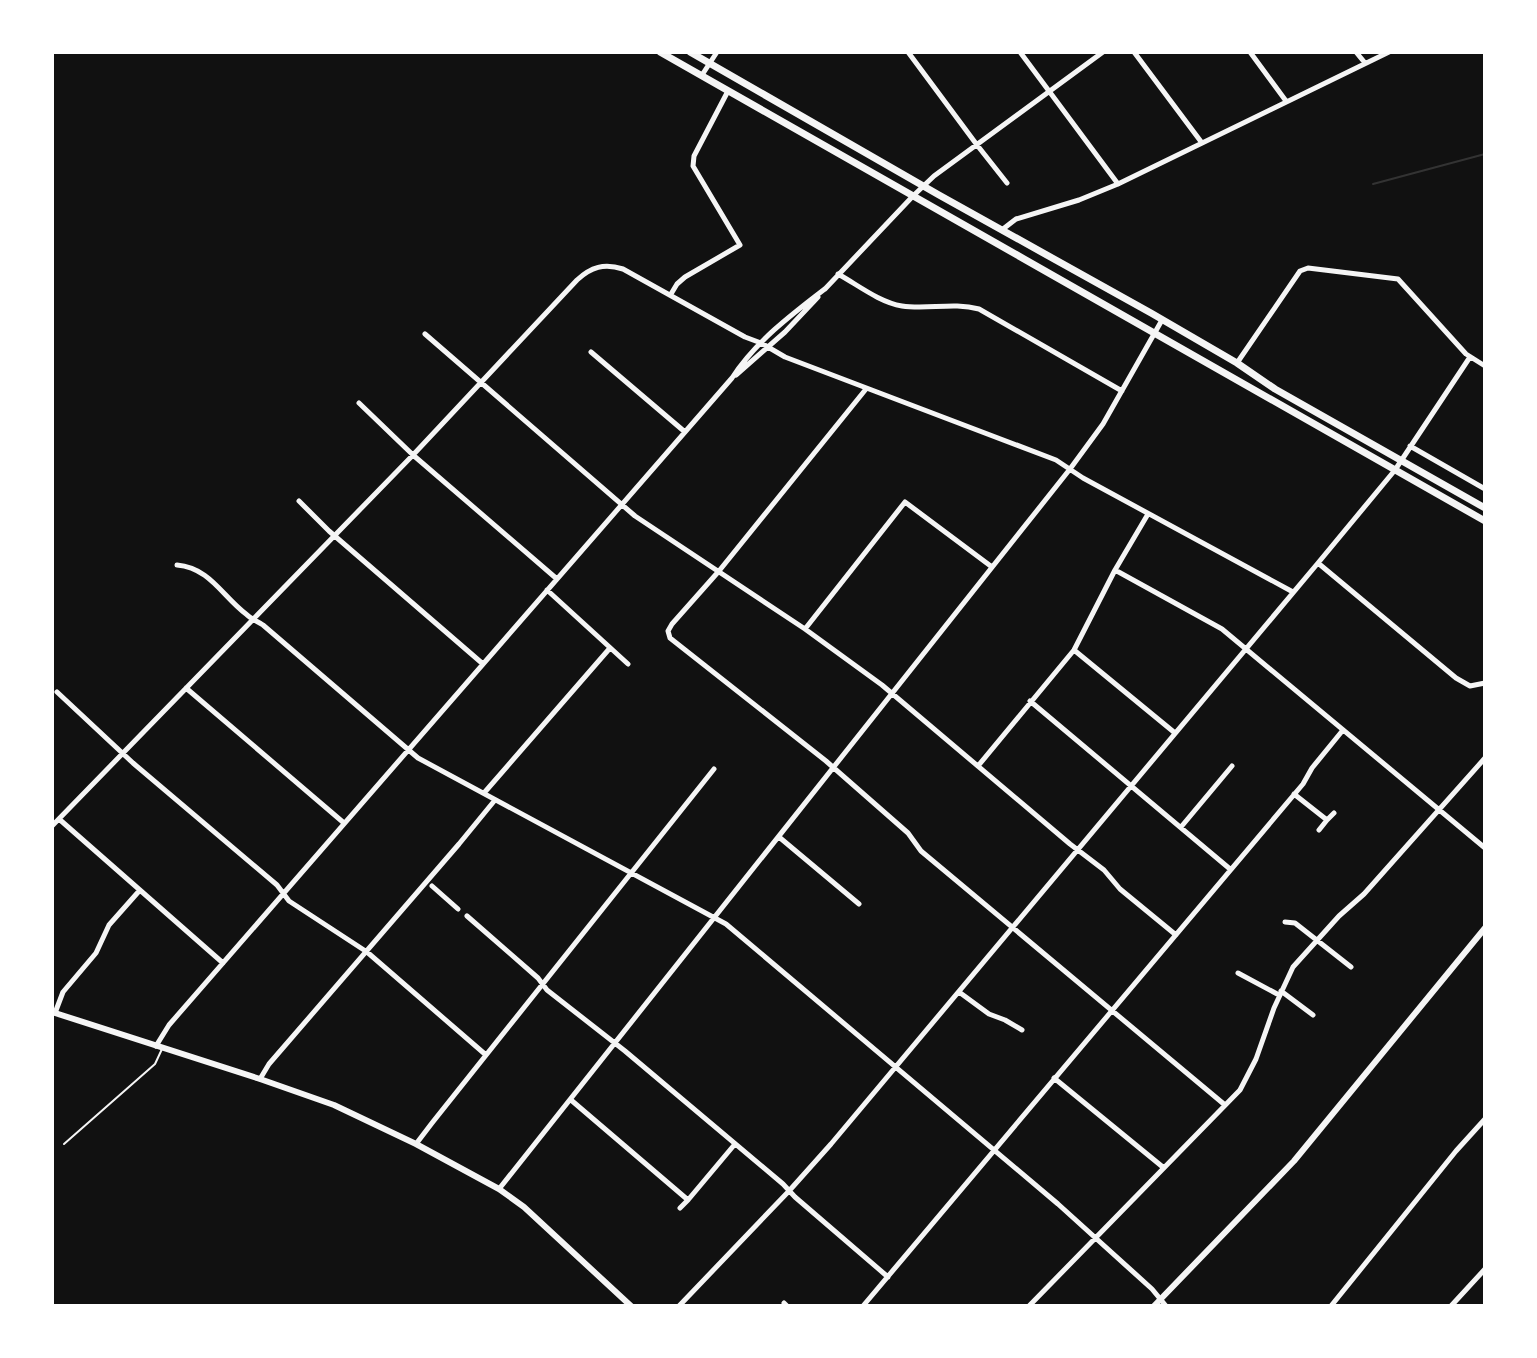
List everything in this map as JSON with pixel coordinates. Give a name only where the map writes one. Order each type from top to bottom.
[{"type":"main road","points":[[660,52],[1485,521]]},
{"type":"main road","points":[[690,52],[1485,508]]},
{"type":"street","points":[[702,75],[717,52]]},
{"type":"street","points":[[908,52],[1007,183]]},
{"type":"street","points":[[1020,52],[1118,184]]},
{"type":"street","points":[[732,378],[799,318],[923,186],[1103,52]]},
{"type":"street","points":[[1134,52],[1202,143]]},
{"type":"street","points":[[1250,52],[1286,101]]},
{"type":"street","points":[[1356,52],[1365,63]]},
{"type":"street","points":[[1003,229],[1016,219],[1079,200],[1118,184],[1389,52]]},
{"type":"street","points":[[671,295],[681,280],[740,245],[698,176],[693,161],[729,90]]},
{"type":"street","points":[[52,826],[413,455],[577,280],[589,270],[607,265],[623,269],[785,357],[1056,460],[1083,478],[1293,592]]},
{"type":"street","points":[[1237,363],[1300,271],[1308,268],[1398,279],[1470,357],[1485,366]]},
{"type":"street","points":[[695,271],[700,279]]},
{"type":"street","points":[[838,274],[897,305],[959,305],[979,309],[1122,391]]},
{"type":"street","points":[[160,1046],[169,1025],[761,343],[826,288]]},
{"type":"street","points":[[499,1189],[1070,469],[1103,424],[1162,320]]},
{"type":"street","points":[[425,334],[635,516],[805,629],[892,694],[1104,870],[1120,889],[1176,935]]},
{"type":"street","points":[[591,352],[685,432]]},
{"type":"street","points":[[679,1306],[789,1191],[1318,563],[1395,470],[1470,357]]},
{"type":"street","points":[[866,389],[719,571],[669,627],[670,638],[834,768],[908,833],[921,851],[1225,1105]]},
{"type":"street","points":[[359,403],[413,455],[557,579]]},
{"type":"street","points":[[1410,446],[1485,489]]},
{"type":"street","points":[[299,501],[483,664]]},
{"type":"street","points":[[805,629],[905,502],[992,567]]},
{"type":"street","points":[[978,766],[1074,650],[1148,514]]},
{"type":"street","points":[[1318,563],[1456,678],[1470,686],[1485,683]]},
{"type":"street","points":[[177,565],[194,569],[211,579],[244,613],[263,625],[418,758],[715,917],[993,1149],[1095,1237],[1166,1306]]},
{"type":"street","points":[[1115,570],[1216,625],[1485,848]]},
{"type":"street","points":[[547,590],[628,664]]},
{"type":"street","points":[[484,793],[610,648]]},
{"type":"street","points":[[1074,650],[1175,733]]},
{"type":"street","points":[[186,688],[344,823]]},
{"type":"street","points":[[57,692],[122,753],[277,885],[289,901],[367,952],[486,1055]]},
{"type":"street","points":[[1030,701],[1230,869]]},
{"type":"street","points":[[863,1306],[1294,794],[1343,730]]},
{"type":"street","points":[[1029,1306],[1240,1090],[1256,1059],[1293,967],[1339,916],[1364,894],[1485,758]]},
{"type":"street","points":[[1181,827],[1232,766]]},
{"type":"street","points":[[416,1144],[714,769]]},
{"type":"street","points":[[1294,794],[1327,820]]},
{"type":"street","points":[[260,1079],[269,1064],[495,800]]},
{"type":"street","points":[[1319,830],[1334,813]]},
{"type":"street","points":[[59,819],[223,963]]},
{"type":"street","points":[[779,837],[859,904]]},
{"type":"street","points":[[432,886],[458,909]]},
{"type":"street","points":[[140,890],[109,925],[96,953],[63,992],[54,1012],[334,1105],[416,1144],[499,1189],[547,1226],[631,1306]]},
{"type":"street","points":[[467,916],[547,990],[615,1042],[888,1277]]},
{"type":"street","points":[[1285,922],[1295,923],[1351,967]]},
{"type":"street","points":[[1154,1306],[1294,1161],[1485,928]]},
{"type":"street","points":[[1238,973],[1280,993],[1313,1015]]},
{"type":"street","points":[[959,992],[989,1014],[1022,1030]]},
{"type":"street","points":[[1054,1078],[1164,1168]]},
{"type":"street","points":[[570,1100],[688,1200]]},
{"type":"street","points":[[1331,1306],[1485,1119]]},
{"type":"street","points":[[680,1208],[735,1144]]},
{"type":"street","points":[[1451,1306],[1485,1269]]},
{"type":"lane","points":[[64,1144],[155,1064],[160,1046]]},
{"type":"waterway","points":[[1373,184],[1485,154]]}]
